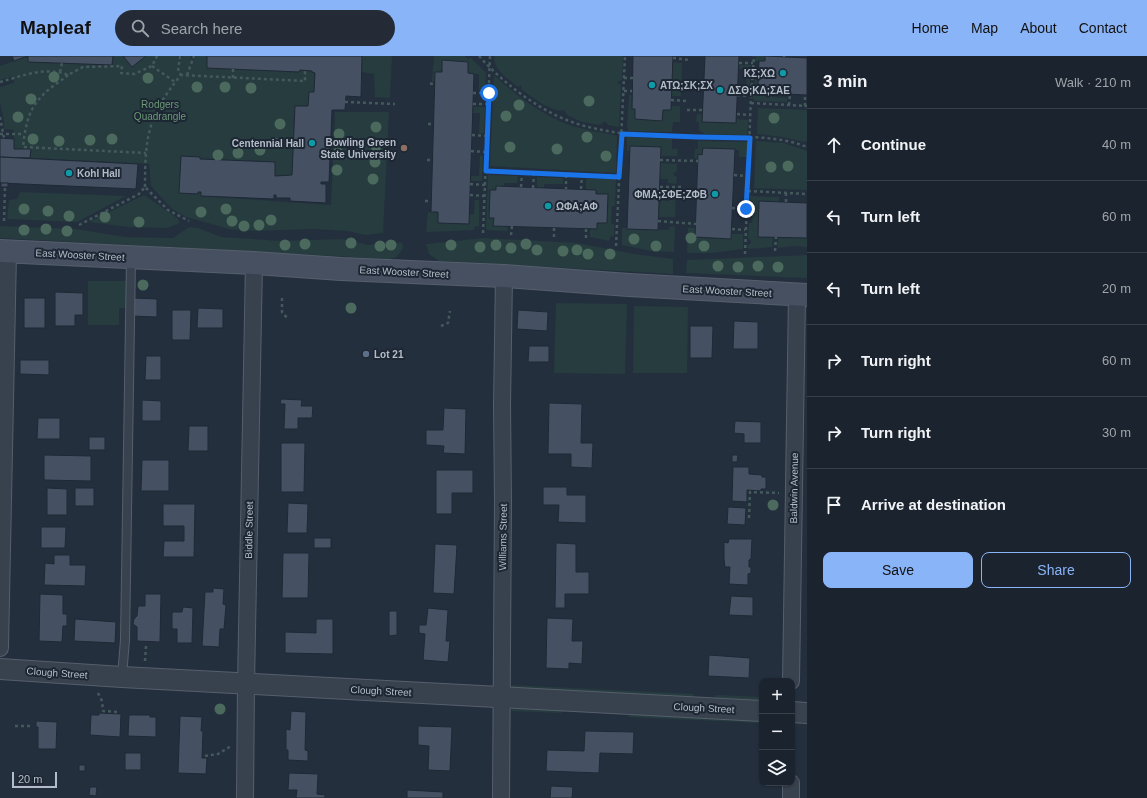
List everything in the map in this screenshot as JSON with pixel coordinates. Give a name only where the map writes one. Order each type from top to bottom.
[{"type":"main road","name":"East Wooster Street","points":[[4,252],[504,276],[802,295]]},
{"type":"street","points":[[0,648],[4,252]]},
{"type":"street","name":"Biddle Street","points":[[245,798],[254,263]]},
{"type":"street","name":"Williams Street","points":[[500,798],[504,276]]},
{"type":"street","name":"Baldwin Avenue","points":[[791,678],[802,295]]},
{"type":"street","name":"Clough Street","points":[[0,669],[246,684],[759,710]]},
{"type":"street","points":[[795,712],[807,713]]},
{"type":"street","points":[[791,786],[791,798]]},
{"type":"lane","points":[[122,677],[125,640],[131,258]]},
{"type":"path","points":[[146,153],[23,147],[24,134],[29,116],[42,95],[68,75],[83,67],[122,66],[121,73],[134,74],[152,66],[157,56]]},
{"type":"path","points":[[180,56],[178,71],[181,75]]},
{"type":"path","points":[[187,75],[194,56]]},
{"type":"path","points":[[479,56],[490,68],[520,93],[553,114],[580,125],[622,134],[783,140],[807,147]]},
{"type":"path","points":[[483,233],[490,56]]},
{"type":"path","points":[[616,246],[625,56]]},
{"type":"path","points":[[745,254],[750,115],[754,56]]},
{"type":"path","points":[[673,58],[690,60]]},
{"type":"path","points":[[739,62],[753,63]]},
{"type":"path","points":[[60,72],[62,63]]},
{"type":"path","points":[[152,66],[175,82]]},
{"type":"path","points":[[233,68],[233,78]]},
{"type":"path","points":[[78,225],[139,194],[145,186],[146,153],[149,129],[157,108],[166,93],[181,75],[305,81],[305,70]]},
{"type":"path","points":[[0,82],[36,72],[60,72],[68,75]]},
{"type":"path","points":[[624,78],[633,78]]},
{"type":"path","points":[[689,81],[704,82]]},
{"type":"path","points":[[430,84],[435,84]]},
{"type":"path","points":[[624,91],[632,91]]},
{"type":"path","points":[[473,92],[489,93]]},
{"type":"path","points":[[737,95],[751,96]]},
{"type":"path","points":[[789,105],[790,95]]},
{"type":"path","points":[[751,103],[806,106],[805,95]]},
{"type":"path","points":[[671,100],[688,101]]},
{"type":"path","points":[[345,102],[395,104]]},
{"type":"path","points":[[473,104],[488,104]]},
{"type":"path","points":[[687,110],[702,110]]},
{"type":"path","points":[[737,114],[750,115]]},
{"type":"path","points":[[0,116],[1,133],[4,138]]},
{"type":"path","points":[[428,124],[433,124]]},
{"type":"path","points":[[1,133],[24,134]]},
{"type":"path","points":[[472,135],[487,136]]},
{"type":"path","points":[[471,151],[486,152]]},
{"type":"path","points":[[427,160],[432,160]]},
{"type":"path","points":[[660,160],[698,161]]},
{"type":"path","points":[[486,171],[619,177]]},
{"type":"path","points":[[521,187],[522,172]]},
{"type":"path","points":[[534,173],[534,188]]},
{"type":"path","points":[[566,175],[566,189]]},
{"type":"path","points":[[581,189],[582,175]]},
{"type":"path","points":[[734,176],[748,176]]},
{"type":"path","points":[[470,184],[485,185]]},
{"type":"path","points":[[145,186],[168,210],[189,221]]},
{"type":"path","points":[[4,221],[5,187]]},
{"type":"path","points":[[660,187],[683,187]]},
{"type":"path","points":[[747,191],[807,194]]},
{"type":"path","points":[[786,193],[786,202]]},
{"type":"path","points":[[470,195],[485,196]]},
{"type":"path","points":[[683,195],[697,196]]},
{"type":"path","points":[[426,201],[431,201]]},
{"type":"path","points":[[732,208],[746,209]]},
{"type":"path","points":[[658,221],[696,224]]},
{"type":"path","points":[[511,235],[512,226]]},
{"type":"path","points":[[554,228],[554,237]]},
{"type":"path","points":[[586,229],[586,239]]},
{"type":"path","points":[[732,229],[745,230]]},
{"type":"path","points":[[775,251],[776,237]]},
{"type":"path","points":[[282,298],[282,312],[288,319]]},
{"type":"path","points":[[441,326],[448,323],[450,310]]},
{"type":"path","points":[[749,518],[750,492],[782,493]]},
{"type":"path","points":[[145,661],[146,646]]},
{"type":"path","points":[[96,689],[102,701],[103,711],[117,712]]},
{"type":"path","points":[[15,726],[33,726]]},
{"type":"path","points":[[205,756],[218,754],[230,746],[245,745]]},
{"type":"green space","name":"Rodgers Quadrangle","points":[[28,56],[28,62],[112,65],[113,56],[177,56],[177,58],[182,58],[183,56],[190,56],[190,59],[195,59],[196,56],[207,56],[299,72],[300,70],[312,71],[315,73],[314,92],[309,92],[308,106],[295,106],[292,175],[275,176],[275,162],[200,159],[200,157],[181,156],[179,192],[198,194],[198,192],[201,192],[201,196],[331,205],[335,112],[389,112],[383,233],[365,235],[348,231],[313,229],[255,231],[229,229],[186,217],[171,208],[151,186],[149,164],[30,158],[30,149],[14,149],[14,130],[4,129],[0,102],[0,87],[14,83],[14,76],[0,80],[0,66]]},
{"type":"green space","points":[[362,56],[392,56],[390,98],[375,97],[374,74],[362,72]]},
{"type":"green space","points":[[434,56],[465,56],[468,59],[470,57],[486,73],[485,90],[479,90],[479,74],[436,72],[435,81],[432,81]]},
{"type":"green space","points":[[494,56],[623,56],[622,80],[617,82],[621,85],[619,127],[608,125],[605,121],[600,125],[582,122],[567,115],[564,110],[560,111],[542,104],[521,89],[522,85],[518,87],[502,74],[496,66]]},
{"type":"green space","points":[[756,56],[765,56],[765,61],[755,61]]},
{"type":"green space","points":[[759,61],[758,86],[764,86],[764,93],[772,94],[772,97],[787,98],[787,102],[755,101],[753,99],[755,75],[758,74]]},
{"type":"green space","points":[[673,62],[682,63],[681,96],[671,96]]},
{"type":"green space","points":[[739,65],[751,65],[749,92],[746,92],[747,69],[739,69]]},
{"type":"green space","points":[[494,75],[529,103],[559,121],[575,127],[617,136],[616,173],[490,166]]},
{"type":"green space","points":[[629,95],[632,95],[632,108],[635,109],[635,119],[662,121],[663,110],[671,110],[671,106],[680,106],[680,122],[673,122],[672,132],[629,131],[627,128]]},
{"type":"green space","points":[[473,107],[485,107],[484,133],[479,133],[480,113],[472,113]]},
{"type":"green space","points":[[758,108],[807,110],[807,141],[805,142],[757,134]]},
{"type":"green space","points":[[697,114],[702,114],[702,122],[736,123],[736,119],[748,120],[747,135],[705,134],[699,130],[699,122],[696,122]]},
{"type":"green space","points":[[627,137],[672,139],[672,149],[678,149],[677,156],[661,156],[630,146],[630,151],[627,151]]},
{"type":"green space","points":[[698,141],[747,142],[747,157],[739,157],[739,150],[703,148],[702,155],[699,154],[698,159],[694,158],[695,149],[698,149]]},
{"type":"green space","points":[[756,141],[784,143],[807,151],[807,190],[754,188]]},
{"type":"green space","points":[[480,156],[483,156],[482,181],[470,181],[470,176],[479,176]]},
{"type":"green space","points":[[660,163],[677,164],[677,171],[673,174],[677,177],[676,184],[668,183],[668,179],[660,179]]},
{"type":"green space","points":[[488,175],[518,176],[517,183],[504,183],[504,187],[496,186],[496,190],[490,190],[489,218],[494,218],[494,226],[508,226],[507,231],[486,230]]},
{"type":"green space","points":[[537,177],[563,178],[563,184],[544,184],[544,188],[537,188]]},
{"type":"green space","points":[[586,179],[616,179],[615,206],[612,206],[611,224],[614,224],[614,236],[611,236],[609,241],[590,237],[590,229],[597,229],[597,223],[607,223],[608,195],[596,194],[596,190],[586,189]]},
{"type":"green space","points":[[670,191],[676,191],[675,217],[658,217],[659,200],[669,201]]},
{"type":"green space","points":[[20,192],[126,196],[77,222],[7,219],[9,200],[17,199]]},
{"type":"green space","points":[[144,195],[177,218],[180,223],[167,228],[129,227],[89,222]]},
{"type":"green space","points":[[750,196],[779,197],[779,202],[759,201],[773,237],[772,247],[749,249],[747,247],[751,243],[751,240],[748,239],[749,223],[752,223],[753,210],[749,209]]},
{"type":"green space","points":[[475,200],[479,200],[479,226],[475,227],[474,230],[426,232],[428,212],[438,212],[438,223],[474,214]]},
{"type":"green space","points":[[0,226],[76,229],[125,237],[173,238],[189,227],[198,228],[221,237],[280,241],[342,239],[368,245],[391,242],[402,243],[403,248],[397,257],[389,259],[0,238]]},
{"type":"green space","points":[[675,226],[674,252],[651,251],[622,245],[622,228],[669,230],[669,227]]},
{"type":"green space","points":[[688,228],[695,228],[695,237],[731,239],[731,234],[743,234],[743,249],[711,253],[687,253]]},
{"type":"green space","points":[[779,237],[807,238],[807,247],[792,246],[779,248],[777,246]]},
{"type":"green space","points":[[484,238],[577,243],[634,254],[673,259],[673,274],[439,261],[429,254],[426,244]]},
{"type":"green space","points":[[807,255],[807,278],[686,273],[687,260]]},
{"type":"green space","points":[[88,281],[126,281],[126,308],[119,308],[119,325],[88,325]]},
{"type":"green space","points":[[556,303],[627,304],[625,374],[554,373]]},
{"type":"green space","points":[[634,306],[688,307],[687,373],[633,373]]},
{"type":"green space","points":[[511,685],[694,694],[691,699],[517,691]]},
{"type":"green space","points":[[715,695],[759,697],[759,704],[716,699]]},
{"type":"green space","points":[[518,706],[563,709],[561,713],[510,711]]},
{"type":"green space","points":[[630,713],[759,718],[759,723],[628,717]]},
{"type":"building","points":[[12,56],[28,56],[14,61]]},
{"type":"building","points":[[28,56],[113,56],[112,65],[28,62]]},
{"type":"building","points":[[123,56],[146,56],[132,67]]},
{"type":"building","name":"Centennial Hall","points":[[207,56],[362,56],[361,97],[346,96],[345,110],[332,110],[329,182],[321,182],[321,184],[326,184],[326,203],[290,201],[290,198],[276,198],[276,195],[274,195],[274,199],[201,196],[201,192],[198,192],[198,194],[179,193],[181,156],[200,157],[200,159],[275,162],[275,176],[292,175],[295,106],[308,106],[309,92],[314,92],[315,73],[312,71],[300,70],[299,72],[207,68]]},
{"type":"building","name":"ΑΤΩ;ΣΚ;ΣΧ","points":[[633,56],[673,56],[671,110],[663,110],[662,121],[635,119],[635,109],[632,109]]},
{"type":"building","name":"ΔΣΘ;ΚΔ;ΣΑΕ","points":[[705,56],[739,56],[736,123],[702,122]]},
{"type":"building","name":"ΚΣ;ΧΩ","points":[[765,56],[807,58],[807,95],[764,93],[764,86],[758,86],[759,61],[765,61]]},
{"type":"building","points":[[442,60],[468,62],[468,73],[474,74],[469,224],[438,223],[438,212],[431,212],[435,72],[442,72]]},
{"type":"building","points":[[0,138],[14,139],[14,149],[31,149],[30,158],[0,157]]},
{"type":"building","points":[[630,146],[661,147],[658,230],[627,229]]},
{"type":"building","name":"ΦΜΑ;ΣΦΕ;ΖΦΒ","points":[[703,148],[735,149],[731,239],[695,237],[698,154],[702,155]]},
{"type":"building","name":"Kohl Hall","points":[[0,157],[138,164],[136,189],[0,183]]},
{"type":"building","points":[[1,183],[8,183],[8,187],[1,187]]},
{"type":"building","name":"ΩΦΑ;ΑΦ","points":[[496,186],[596,190],[596,194],[608,194],[607,223],[597,223],[597,229],[493,226],[494,218],[489,218],[490,190],[496,190]]},
{"type":"building","points":[[759,201],[807,203],[807,238],[758,237]]},
{"type":"building","points":[[55,292],[83,293],[83,315],[75,315],[75,326],[55,326]]},
{"type":"building","points":[[24,298],[45,298],[45,328],[24,328]]},
{"type":"building","points":[[133,298],[157,299],[157,317],[132,316]]},
{"type":"building","points":[[198,308],[223,309],[223,328],[197,328]]},
{"type":"building","points":[[172,310],[191,310],[190,340],[172,340]]},
{"type":"building","points":[[518,310],[548,312],[547,331],[517,329]]},
{"type":"building","points":[[734,321],[758,322],[758,349],[733,349]]},
{"type":"building","points":[[690,326],[713,326],[712,358],[690,358]]},
{"type":"building","points":[[529,346],[549,346],[549,362],[528,362]]},
{"type":"building","points":[[146,356],[161,356],[161,380],[145,380]]},
{"type":"building","points":[[20,360],[49,360],[49,375],[20,374]]},
{"type":"building","points":[[281,399],[302,400],[301,406],[313,406],[312,418],[298,418],[298,429],[284,429],[285,404],[280,404]]},
{"type":"building","points":[[142,400],[161,401],[161,421],[142,421]]},
{"type":"building","points":[[549,403],[582,404],[581,443],[593,443],[592,468],[571,467],[571,454],[548,454]]},
{"type":"building","points":[[444,408],[466,409],[465,454],[443,453],[444,446],[426,445],[426,430],[443,430]]},
{"type":"building","points":[[38,418],[60,418],[60,439],[37,439]]},
{"type":"building","points":[[735,421],[761,422],[761,443],[744,443],[744,434],[734,433]]},
{"type":"building","points":[[189,426],[208,426],[208,451],[188,451]]},
{"type":"building","points":[[89,437],[105,437],[105,450],[89,450]]},
{"type":"building","points":[[281,443],[305,443],[304,492],[281,492]]},
{"type":"building","points":[[44,455],[91,456],[91,481],[44,480]]},
{"type":"building","points":[[732,455],[738,455],[737,462],[732,462]]},
{"type":"building","points":[[142,460],[169,460],[169,491],[141,491]]},
{"type":"building","points":[[733,467],[749,467],[749,474],[762,475],[762,477],[766,477],[766,489],[761,489],[761,491],[747,490],[747,502],[732,501]]},
{"type":"building","points":[[436,470],[473,470],[473,493],[452,493],[452,514],[436,514]]},
{"type":"building","points":[[543,487],[567,487],[567,495],[586,495],[586,523],[558,522],[559,505],[543,505]]},
{"type":"building","points":[[47,488],[67,489],[67,515],[47,515]]},
{"type":"building","points":[[75,488],[94,488],[94,506],[75,506]]},
{"type":"building","points":[[288,503],[308,504],[307,533],[287,533]]},
{"type":"building","points":[[163,504],[195,504],[194,557],[163,557],[164,541],[184,541],[184,526],[163,526]]},
{"type":"building","points":[[728,507],[746,508],[745,525],[727,524]]},
{"type":"building","points":[[41,527],[66,527],[65,548],[41,548]]},
{"type":"building","points":[[314,538],[331,538],[331,548],[314,548]]},
{"type":"building","points":[[729,539],[752,539],[751,559],[749,560],[751,573],[748,574],[748,585],[729,584],[730,567],[725,567],[724,542],[728,543]]},
{"type":"building","points":[[556,543],[576,544],[576,572],[589,572],[589,594],[565,594],[565,608],[555,608]]},
{"type":"building","points":[[435,544],[457,545],[454,594],[433,593]]},
{"type":"building","points":[[283,553],[309,553],[308,598],[282,598]]},
{"type":"building","points":[[54,555],[70,555],[70,565],[86,565],[85,586],[44,585],[45,563],[54,564]]},
{"type":"building","points":[[213,588],[224,589],[223,604],[226,605],[224,629],[220,629],[219,647],[202,646],[205,592],[213,592]]},
{"type":"building","points":[[40,594],[63,595],[63,614],[67,614],[67,626],[63,626],[62,642],[39,641]]},
{"type":"building","points":[[145,594],[161,594],[160,642],[137,641],[137,627],[133,624],[134,619],[137,616],[138,606],[145,606]]},
{"type":"building","points":[[731,596],[753,597],[753,616],[729,615]]},
{"type":"building","points":[[183,607],[193,608],[192,643],[177,643],[177,629],[172,629],[172,612],[182,612]]},
{"type":"building","points":[[428,608],[448,610],[446,641],[450,641],[448,662],[423,660],[425,634],[419,633],[419,625],[426,625]]},
{"type":"building","points":[[389,611],[397,611],[397,635],[389,636]]},
{"type":"building","points":[[547,618],[573,619],[572,641],[583,641],[582,664],[569,663],[569,669],[546,668]]},
{"type":"building","points":[[75,619],[116,622],[115,643],[74,641]]},
{"type":"building","points":[[316,619],[333,619],[333,654],[285,653],[285,632],[316,633]]},
{"type":"building","points":[[709,655],[750,658],[749,678],[708,676]]},
{"type":"building","points":[[291,711],[306,712],[305,750],[308,751],[308,761],[288,760],[288,750],[286,750],[286,729],[290,730]]},
{"type":"building","points":[[99,713],[121,714],[120,737],[90,735],[91,715],[99,715]]},
{"type":"building","points":[[129,715],[150,715],[150,717],[156,717],[156,737],[128,736]]},
{"type":"building","points":[[180,716],[202,717],[202,758],[207,758],[206,774],[178,773]]},
{"type":"building","points":[[36,721],[57,722],[56,749],[38,749],[38,727],[36,727]]},
{"type":"building","points":[[418,726],[452,727],[450,771],[428,770],[429,746],[418,745]]},
{"type":"building","points":[[585,731],[634,732],[633,754],[600,753],[599,773],[546,771],[547,750],[584,751]]},
{"type":"building","points":[[125,753],[141,753],[141,770],[125,770]]},
{"type":"building","points":[[79,765],[85,765],[85,771],[79,771]]},
{"type":"building","points":[[289,773],[318,774],[317,794],[325,795],[325,798],[296,798],[297,790],[288,790]]},
{"type":"building","points":[[551,786],[573,787],[572,798],[550,798]]},
{"type":"building","points":[[90,787],[97,787],[96,796],[89,795]]},
{"type":"building","points":[[407,790],[443,792],[443,798],[407,798]]},
{"type":"place","name":"ΚΣ;ΧΩ","points":[[783,73]]},
{"type":"place","name":"ΑΤΩ;ΣΚ;ΣΧ","points":[[652,85]]},
{"type":"place","name":"ΔΣΘ;ΚΔ;ΣΑΕ","points":[[720,90]]},
{"type":"place","name":"Centennial Hall","points":[[312,143]]},
{"type":"place","name":"Bowling Green State University","points":[[404,148]]},
{"type":"place","name":"Kohl Hall","points":[[69,173]]},
{"type":"place","name":"ΦΜΑ;ΣΦΕ;ΖΦΒ","points":[[715,194]]},
{"type":"place","name":"ΩΦΑ;ΑΦ","points":[[548,206]]},
{"type":"place","name":"Lot 21","points":[[366,354]]},
{"type":"route","points":[[489,93],[486,171],[619,177],[622,134],[750,138],[746,209]]}]
